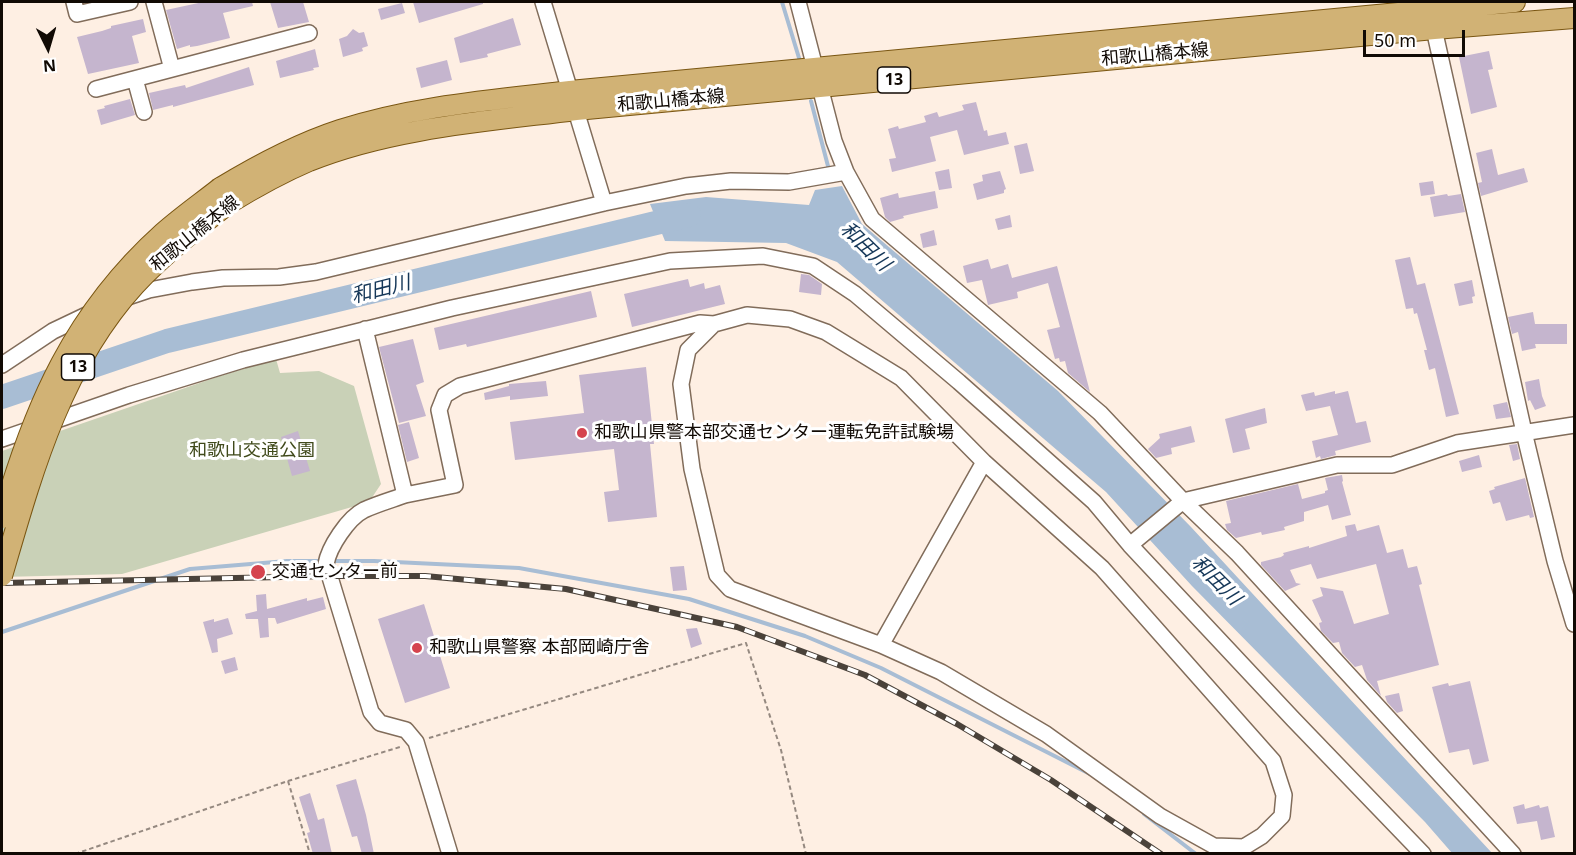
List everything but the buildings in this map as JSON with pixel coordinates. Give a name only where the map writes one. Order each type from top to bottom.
[{"type":"main road","name":"和歌山橋本線","points":[[2,518],[39,407],[54,374],[81,328],[128,268],[162,233],[224,196],[286,152],[340,130],[413,112],[570,91],[1427,5],[1515,2]]},
{"type":"main road","name":"和歌山橋本線","points":[[2,576],[44,440],[65,390],[110,315],[135,284],[189,234],[224,196],[311,161],[372,142],[436,129],[576,110],[1434,29],[1575,18]]},
{"type":"street","points":[[74,2],[77,14],[130,2]]},
{"type":"street","points":[[154,2],[172,69]]},
{"type":"street","points":[[543,2],[604,203]]},
{"type":"street","points":[[798,2],[834,141],[846,172],[872,219],[1100,413],[1183,501],[1237,553],[1513,854]]},
{"type":"street","points":[[1434,29],[1524,432],[1555,561],[1575,624]]},
{"type":"street","points":[[96,89],[309,33]]},
{"type":"street","points":[[135,79],[144,112]]},
{"type":"street","points":[[2,364],[53,331],[107,305],[149,290],[223,278],[279,278],[316,272],[604,203],[709,184],[731,181],[789,182],[846,172]]},
{"type":"street","points":[[2,439],[129,395],[243,360],[452,308],[670,261],[763,256],[813,266],[855,294],[967,389],[1094,502],[1293,719],[1423,854]]},
{"type":"street","points":[[450,854],[416,742],[406,730],[380,723],[371,712],[326,564],[327,556],[340,534],[362,511],[405,495],[455,485],[439,410],[445,395],[460,386],[700,323],[714,324],[747,315],[790,319],[826,332],[901,378],[984,462],[1102,568],[1273,761],[1284,795],[1282,816],[1262,836],[1244,847],[1214,846],[1161,816],[1046,734],[940,672],[881,645],[730,590],[717,574],[692,469],[681,384],[688,350],[714,324]]},
{"type":"street","points":[[365,329],[405,495]]},
{"type":"street","points":[[1132,544],[1183,501],[1337,465],[1392,465],[1457,443],[1575,425]]},
{"type":"street","points":[[881,645],[984,462]]},
{"type":"path","points":[[75,854],[288,781],[746,644],[781,750],[806,854]]},
{"type":"path","points":[[288,781],[310,854]]},
{"type":"green space","name":"和歌山交通公園","points":[[276,359],[280,373],[319,371],[354,386],[381,484],[369,502],[122,574],[2,577],[2,451]]},
{"type":"water","points":[[842,186],[862,224],[1058,391],[1191,527],[1492,853],[1452,853],[1425,822],[1192,586],[1106,492],[837,262],[786,243],[665,241],[650,204],[706,197],[809,205],[815,190]]},
{"type":"waterway","points":[[782,2],[799,58]]},
{"type":"waterway","points":[[811,101],[829,170]]},
{"type":"waterway","name":"和田川","points":[[2,397],[167,341],[689,215]]},
{"type":"waterway","points":[[2,632],[190,569],[287,561],[323,561]]},
{"type":"waterway","points":[[331,561],[519,568],[689,599],[805,636],[881,668],[1090,774]]},
{"type":"waterway","points":[[1144,814],[1196,854]]},
{"type":"railway","points":[[2,583],[425,576],[566,589],[737,627],[865,675],[957,724],[1051,780],[1161,854]]},
{"type":"place","name":"和歌山県警本部交通センター運転免許試験場","points":[[582,433]]},
{"type":"place","name":"交通センター前","points":[[258,572]]},
{"type":"place","name":"和歌山県警察 本部岡崎庁舎","points":[[417,648]]}]
